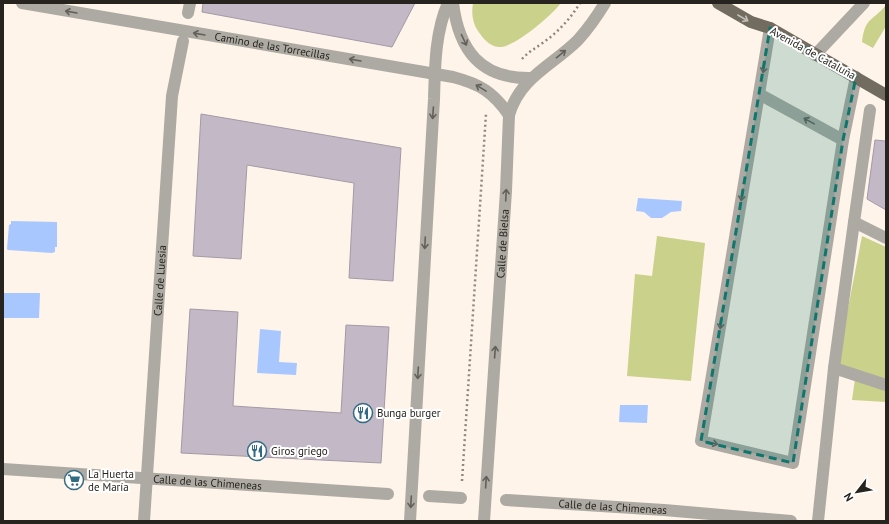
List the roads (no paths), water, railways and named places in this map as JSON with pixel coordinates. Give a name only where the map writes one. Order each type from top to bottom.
[{"type":"main road","name":"Avenida de Cataluña","points":[[718,3],[751,22],[770,28],[886,95]]},
{"type":"street","name":"Camino de las Torrecillas","points":[[22,3],[435,74],[466,81],[482,88],[493,96],[509,115]]},
{"type":"street","points":[[410,521],[435,74],[439,32],[448,3]]},
{"type":"street","points":[[453,3],[458,27],[463,41],[470,53],[481,65],[493,72],[508,77],[531,78]]},
{"type":"street","name":"Calle de Bielsa","points":[[484,521],[506,191],[509,115],[516,96],[531,78],[577,40],[589,27],[605,3]]},
{"type":"street","points":[[815,55],[864,3]]},
{"type":"street","points":[[770,28],[701,441],[793,463],[843,140],[856,77]]},
{"type":"street","name":"Calle de Luesia","points":[[144,521],[172,96],[183,41]]},
{"type":"street","points":[[759,94],[843,140]]},
{"type":"street","points":[[818,521],[834,368],[870,110]]},
{"type":"street","points":[[854,222],[886,238]]},
{"type":"street","points":[[834,368],[886,385]]},
{"type":"street","name":"Calle de las Chimeneas","points":[[3,469],[388,494]]},
{"type":"street","points":[[430,496],[461,498]]},
{"type":"street","name":"Calle de las Chimeneas","points":[[506,500],[664,510],[792,521]]},
{"type":"water","points":[[638,198],[682,201],[681,211],[671,212],[662,218],[651,218],[644,212],[636,211]]},
{"type":"water","points":[[11,221],[57,222],[57,247],[55,247],[55,252],[8,250],[9,225],[11,224]]},
{"type":"water","points":[[3,293],[40,293],[39,318],[3,318]]},
{"type":"water","points":[[260,329],[281,331],[279,362],[297,363],[296,375],[257,373]]},
{"type":"water","points":[[620,405],[648,405],[647,423],[619,422]]},
{"type":"place","name":"Bunga burger","points":[[363,413]]},
{"type":"place","name":"Giros griego","points":[[257,451]]},
{"type":"place","name":"La Huerta de María","points":[[74,480]]}]
